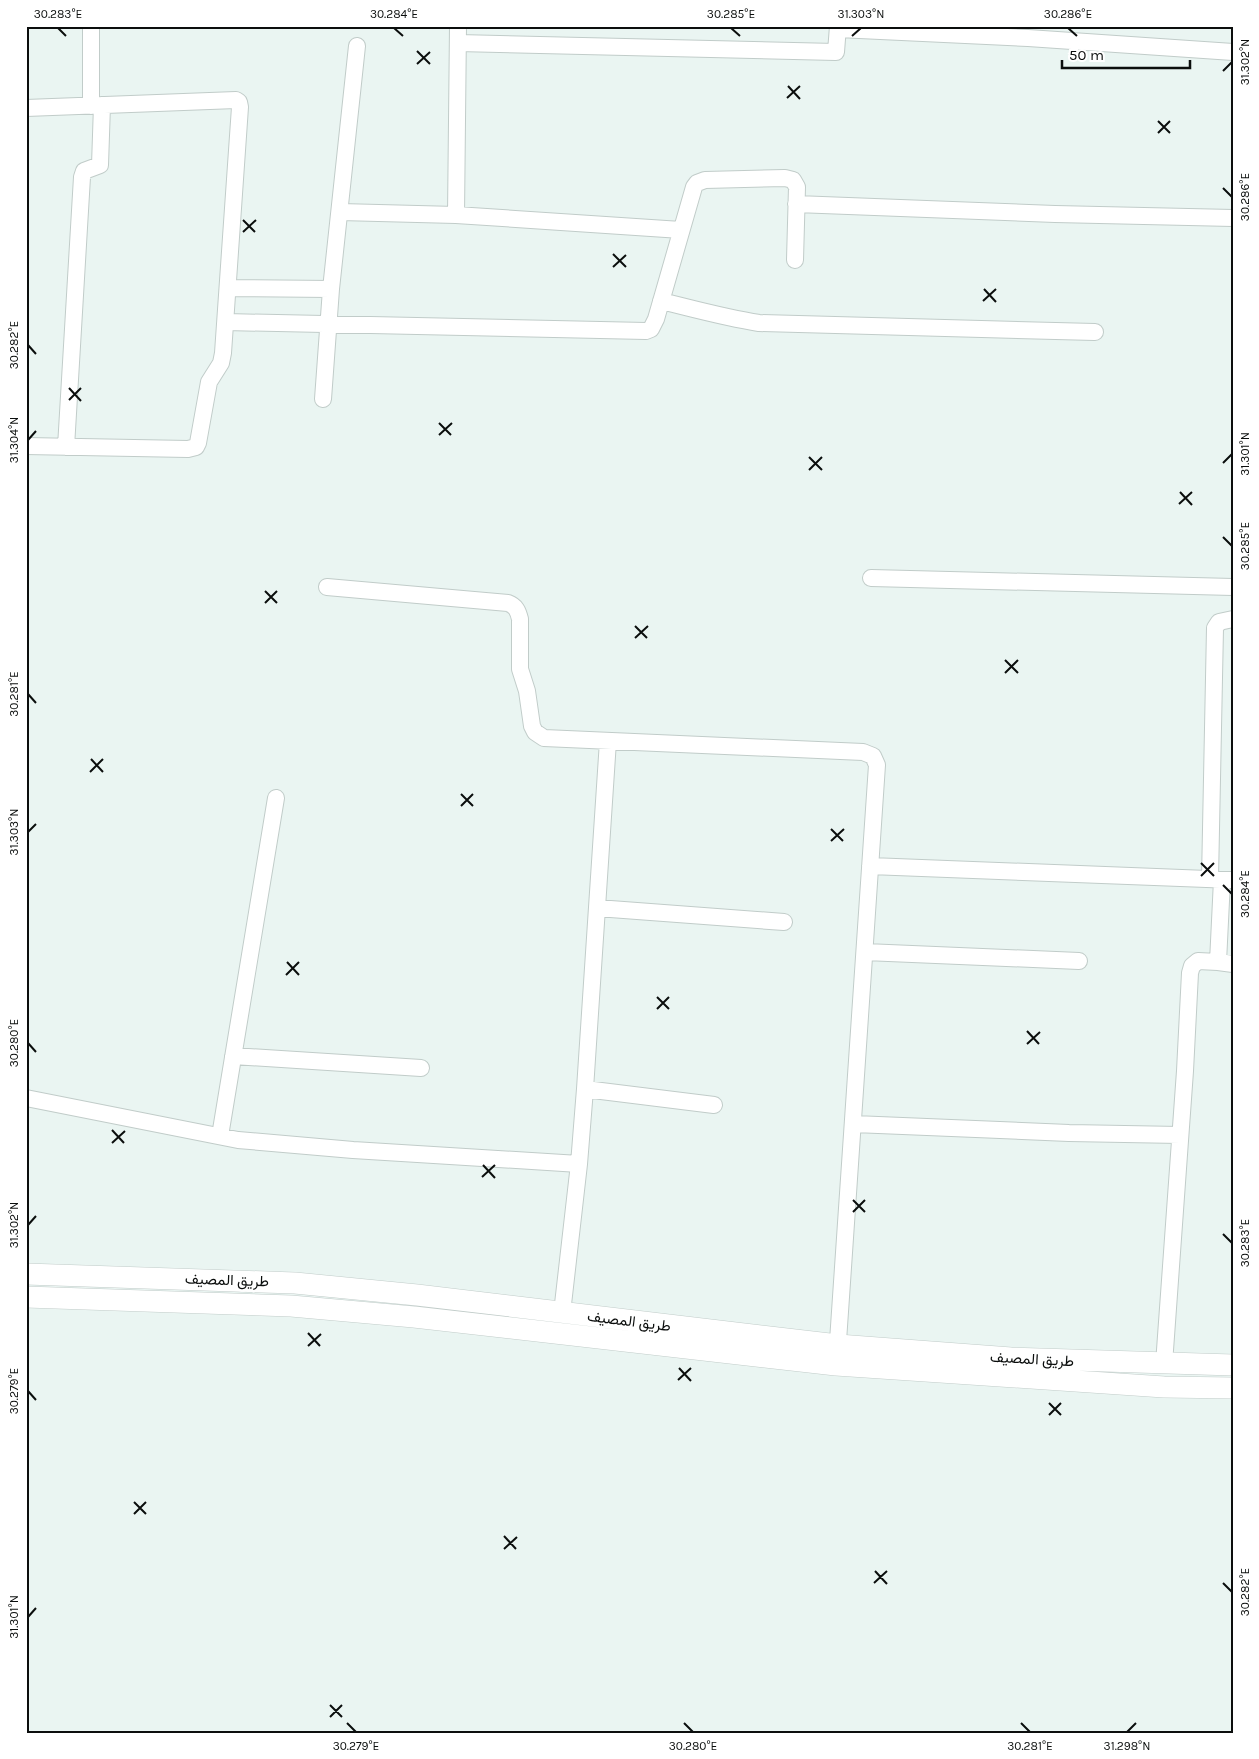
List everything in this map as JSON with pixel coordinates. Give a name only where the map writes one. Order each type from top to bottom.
[{"type":"street","points":[[66,447],[82,177],[84,171],[100,165],[91,26]]},
{"type":"street","points":[[456,215],[458,34],[836,52],[838,28],[1028,38],[1233,52]]},
{"type":"street","points":[[323,399],[331,289],[356,46]]},
{"type":"street","points":[[26,108],[230,100],[239,102],[240,107],[226,322],[221,364],[209,382],[196,447],[188,449],[26,446]]},
{"type":"street","points":[[226,322],[646,331],[654,325],[694,187],[701,180],[789,178],[795,183],[797,188],[795,260]]},
{"type":"street","points":[[796,204],[1055,214],[1233,218]]},
{"type":"street","points":[[340,212],[456,215],[681,230]]},
{"type":"street","points":[[228,288],[331,289]]},
{"type":"street","points":[[661,301],[703,310],[718,316],[759,323],[1095,332]]},
{"type":"street","points":[[871,578],[1233,587]]},
{"type":"street","points":[[326,587],[508,603],[513,605],[520,619],[520,669],[527,691],[535,732],[544,738],[869,753],[876,760],[854,1124],[837,1355]]},
{"type":"street","points":[[1164,1364],[1190,974],[1192,966],[1198,961],[1225,963],[1216,625],[1221,620],[1233,619]]},
{"type":"street","points":[[562,1313],[579,1164],[608,741]]},
{"type":"street","points":[[220,1136],[276,798]]},
{"type":"street","points":[[870,866],[1222,880]]},
{"type":"street","points":[[597,908],[784,922]]},
{"type":"street","points":[[865,952],[1079,961]]},
{"type":"street","points":[[233,1056],[421,1068]]},
{"type":"street","points":[[585,1089],[714,1105]]},
{"type":"street","points":[[26,1098],[238,1140],[579,1164]]},
{"type":"street","points":[[854,1124],[1069,1133],[1180,1135]]},
{"type":"street","name":"طريق المصيف","points":[[26,1274],[295,1282],[562,1313],[837,1355],[1233,1365]]},
{"type":"street","name":"طريق المصيف","points":[[26,1298],[301,1307],[837,1355],[1154,1387],[1233,1388]]}]
